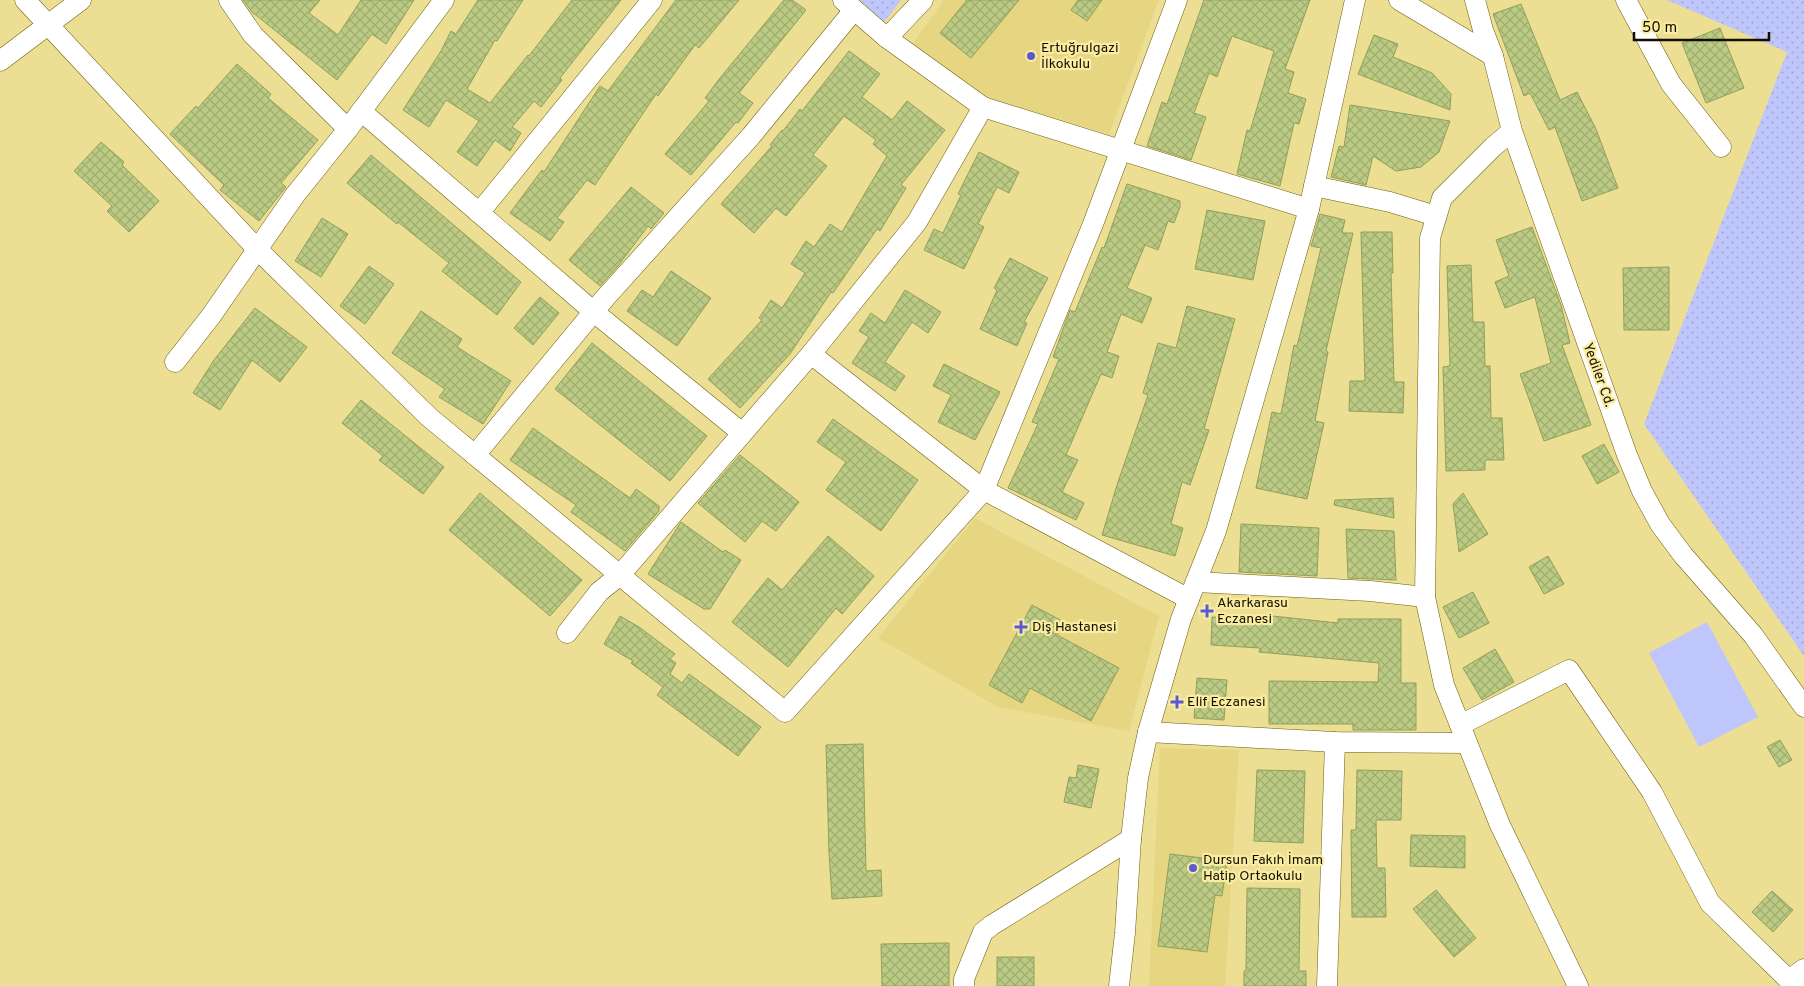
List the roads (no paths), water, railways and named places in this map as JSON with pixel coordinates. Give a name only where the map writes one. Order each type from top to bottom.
[{"type":"street","points":[[25,0],[258,250],[429,417],[785,712],[984,490],[1093,224],[1177,0]]},
{"type":"street","points":[[0,61],[81,0]]},
{"type":"street","points":[[229,0],[253,35],[348,129]]},
{"type":"street","points":[[175,362],[211,316],[295,194],[348,129],[444,0]]},
{"type":"street","points":[[479,213],[652,0]]},
{"type":"street","points":[[887,38],[923,0]]},
{"type":"street","points":[[1119,986],[1125,933],[1131,839],[1138,778],[1148,732],[1181,619],[1216,531],[1309,209],[1355,0]]},
{"type":"street","points":[[1400,0],[1493,56]]},
{"type":"street","name":"Yediler Cd.","points":[[1475,0],[1483,30],[1493,56],[1512,131],[1627,455],[1642,491],[1660,524],[1682,555],[1753,635],[1804,706]]},
{"type":"street","points":[[1626,0],[1672,84],[1721,147]]},
{"type":"street","points":[[474,455],[594,312],[751,136],[849,5],[887,38],[983,107],[1309,209]]},
{"type":"street","points":[[567,633],[598,592],[620,575],[811,354],[917,222],[983,107]]},
{"type":"street","points":[[361,111],[594,312],[742,433]]},
{"type":"street","points":[[1512,131],[1493,147],[1442,198],[1430,238],[1425,597],[1444,684],[1467,743],[1500,825],[1578,986]]},
{"type":"street","points":[[1314,186],[1390,202],[1436,216]]},
{"type":"street","points":[[811,354],[984,490],[1193,590],[1370,591],[1425,597]]},
{"type":"street","points":[[1460,724],[1569,670],[1652,792],[1710,903],[1796,978]]},
{"type":"street","points":[[1148,732],[1335,742],[1467,743]]},
{"type":"street","points":[[1327,986],[1335,742]]},
{"type":"street","points":[[964,986],[964,979],[983,932],[992,924],[1131,839]]},
{"type":"place","name":"Ertuğrulgazi İlkokulu","points":[[1031,56]]},
{"type":"place","name":"Akarkarasu Eczanesi","points":[[1207,611]]},
{"type":"place","name":"Diş Hastanesi","points":[[1021,627]]},
{"type":"place","name":"Elif Eczanesi","points":[[1177,702]]},
{"type":"place","name":"Dursun Fakıh İmam Hatip Ortaokulu","points":[[1193,868]]}]
